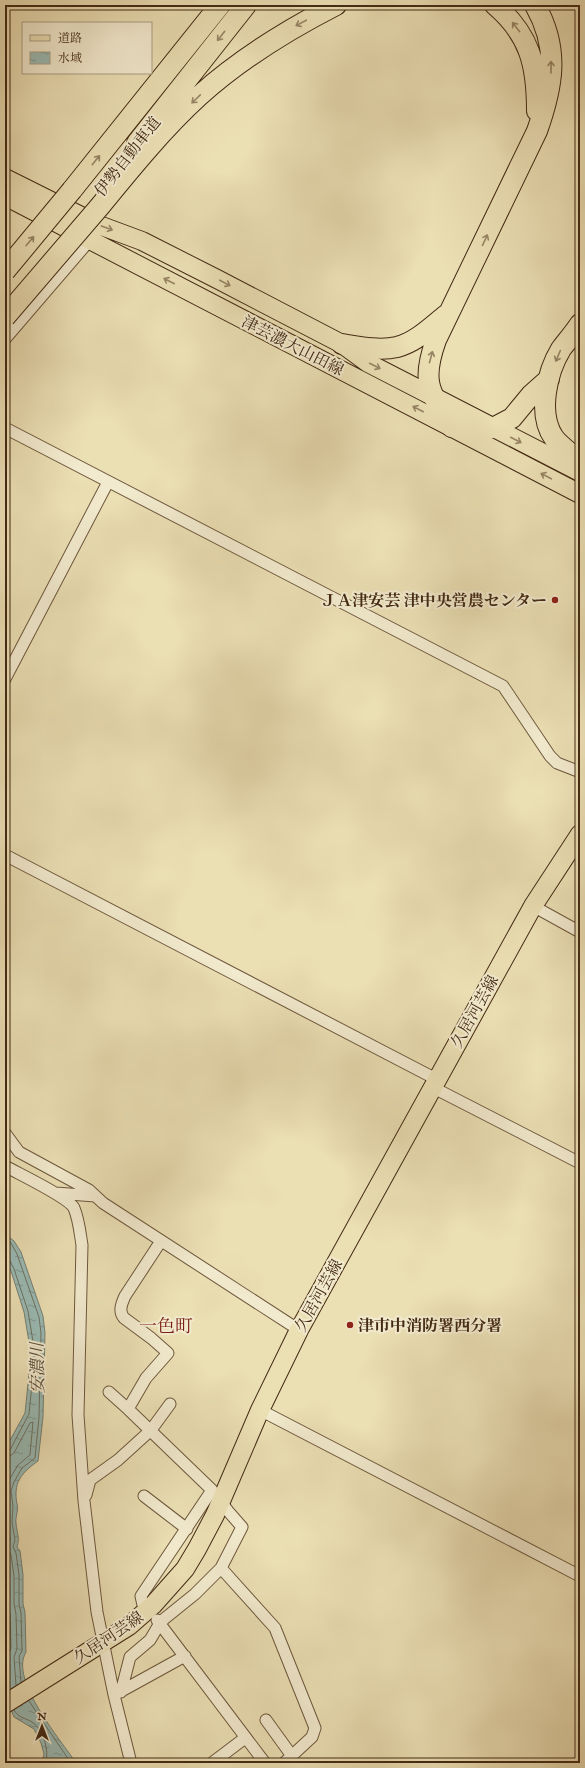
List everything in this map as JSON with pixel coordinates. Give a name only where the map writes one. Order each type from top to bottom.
[{"type":"highway","points":[[198,34],[216,5]]},
{"type":"highway","name":"伊勢自動車道","points":[[5,271],[220,5]]},
{"type":"highway","name":"伊勢自動車道","points":[[5,304],[97,203],[246,5]]},
{"type":"highway","points":[[5,317],[97,203],[199,96],[254,53],[282,34],[336,5]]},
{"type":"highway","points":[[495,5],[518,29],[532,56],[538,90],[538,131]]},
{"type":"highway","points":[[535,5],[542,20],[551,48],[552,71],[547,102],[538,131],[450,311],[429,359],[427,378],[432,395],[452,427],[493,428],[512,418],[531,395],[549,379]]},
{"type":"highway","points":[[342,344],[379,348],[397,347],[423,333],[450,311]]},
{"type":"highway","points":[[580,324],[560,350],[549,379],[544,403],[548,425],[554,438],[580,460]]},
{"type":"main road","name":"津芸濃大山田線","points":[[5,178],[99,225],[142,241],[342,344],[368,363],[580,472]]},
{"type":"main road","name":"津芸濃大山田線","points":[[5,196],[580,494]]},
{"type":"main road","name":"久居河芸線","points":[[5,1704],[129,1626],[153,1605],[177,1578],[198,1549],[217,1496],[299,1330],[533,906],[580,834]]},
{"type":"street","points":[[5,339],[90,240]]},
{"type":"street","points":[[5,428],[503,686],[550,756],[557,762],[580,772]]},
{"type":"street","points":[[5,679],[108,482]]},
{"type":"street","points":[[5,856],[434,1083],[580,1163]]},
{"type":"street","points":[[533,906],[580,932]]},
{"type":"street","points":[[5,1133],[19,1152],[89,1190],[103,1203],[299,1330]]},
{"type":"street","points":[[5,1166],[54,1193],[73,1207],[78,1222],[82,1245],[78,1415],[84,1501],[102,1643],[117,1694],[131,1763]]},
{"type":"street","points":[[54,1193],[95,1196]]},
{"type":"street","points":[[128,1409],[146,1378],[168,1353],[121,1315],[121,1305],[125,1296],[161,1241]]},
{"type":"street","points":[[109,1392],[217,1496],[242,1527],[221,1568],[195,1594],[158,1622],[150,1640],[130,1658],[117,1694]]},
{"type":"street","points":[[84,1501],[90,1480],[118,1460],[150,1430],[170,1404]]},
{"type":"street","points":[[260,1410],[580,1576]]},
{"type":"street","points":[[144,1496],[187,1529]]},
{"type":"street","points":[[143,1604],[141,1596],[187,1529],[217,1496]]},
{"type":"street","points":[[221,1568],[275,1628],[315,1728],[312,1737],[288,1759],[266,1720]]},
{"type":"street","points":[[158,1622],[265,1763]]},
{"type":"street","points":[[117,1694],[185,1656]]},
{"type":"street","points":[[212,1763],[245,1738]]},
{"type":"water","name":"安濃川","points":[[5,1234],[14,1241],[21,1252],[43,1316],[45,1333],[43,1417],[38,1461],[23,1474],[17,1484],[16,1490],[18,1509],[16,1521],[18,1538],[17,1547],[20,1551],[23,1575],[23,1604],[25,1612],[26,1652],[23,1664],[25,1678],[30,1693],[49,1725],[76,1763],[42,1763],[44,1754],[41,1743],[34,1729],[14,1717],[5,1696],[5,1453],[8,1444],[25,1413],[31,1354],[24,1312],[11,1271],[5,1261]]},
{"type":"place","name":"ＪＡ津安芸 津中央営農センター","points":[[555,600]]},
{"type":"place","name":"津市中消防署西分署","points":[[350,1325]]},
{"type":"district","name":"一色町","points":[[166,1326]]}]
